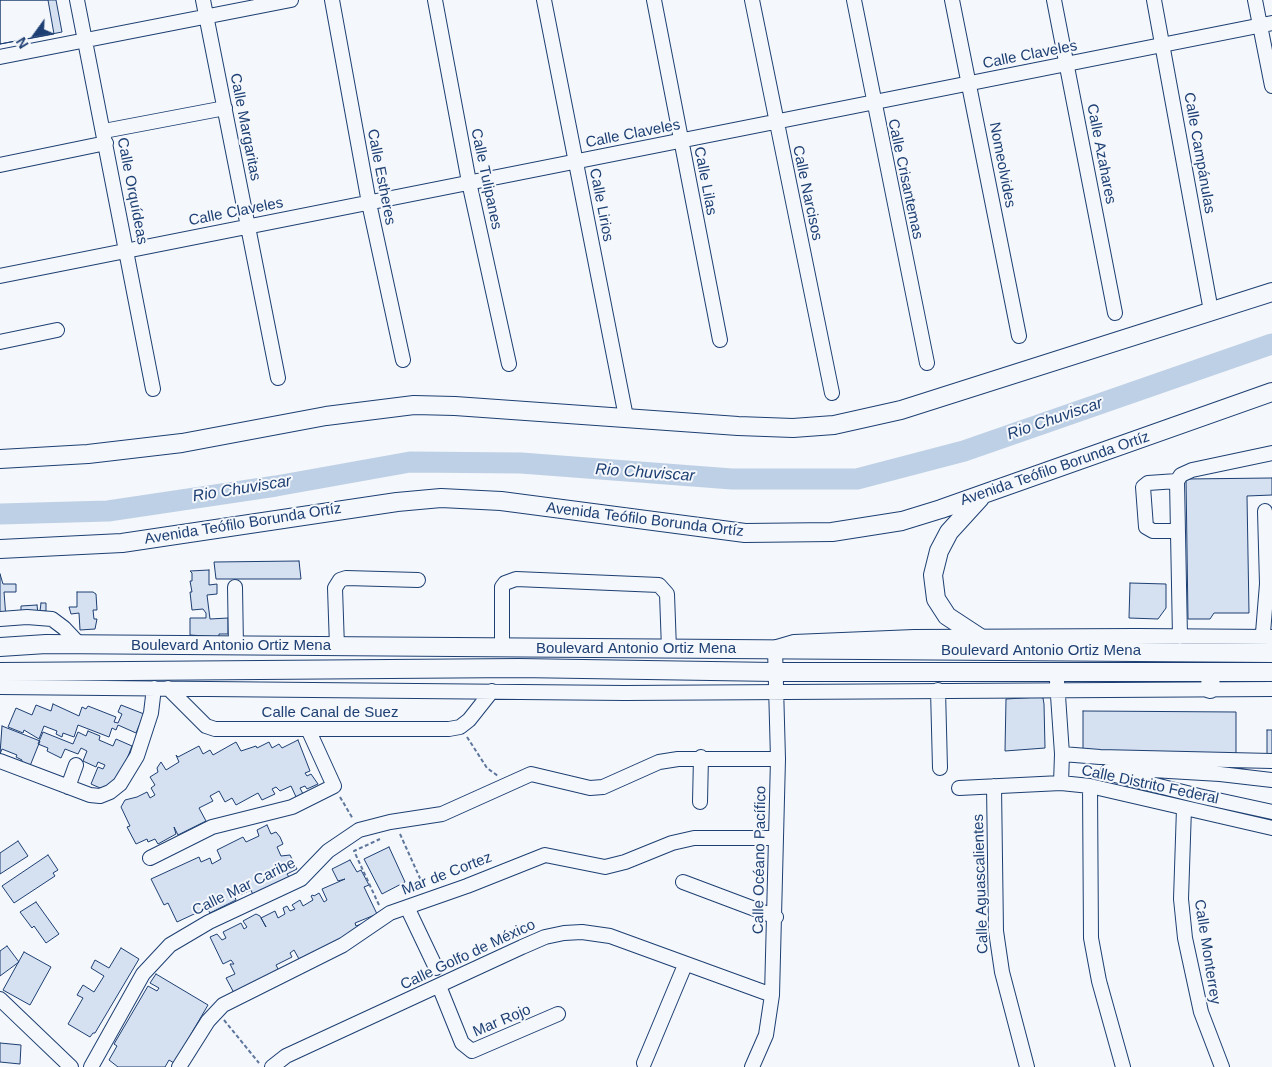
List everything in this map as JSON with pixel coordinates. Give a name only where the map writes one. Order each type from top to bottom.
[{"type":"main road","points":[[0,459],[108,452],[182,443],[326,416],[414,406],[455,406],[747,426],[793,428],[834,425],[901,410],[1272,292]]},
{"type":"main road","name":"Avenida Teófilo Borunda Ortíz","points":[[0,549],[122,543],[397,502],[441,498],[501,501],[744,533],[832,532],[902,521],[985,494],[1272,392]]},
{"type":"main road","points":[[979,637],[947,616],[936,599],[933,575],[939,550],[948,532],[985,494]]},
{"type":"main road","name":"Boulevard Antonio Ortiz Mena","points":[[0,647],[80,644],[669,650],[1267,645]]},
{"type":"main road","name":"Boulevard Antonio Ortiz Mena","points":[[0,684],[509,668],[775,672],[1057,681],[1106,681],[1211,672],[1267,680]]},
{"type":"main road","points":[[1210,690],[1211,672]]},
{"type":"street","name":"Calle Orquídeas","points":[[77,0],[127,249],[152,389]]},
{"type":"street","name":"Calle Margaritas","points":[[203,0],[278,378]]},
{"type":"street","points":[[0,57],[291,0]]},
{"type":"street","name":"Calle Estheres","points":[[332,0],[369,203],[403,360]]},
{"type":"street","name":"Calle Tulipanes","points":[[435,0],[469,182],[509,364]]},
{"type":"street","name":"Calle Lirios","points":[[544,0],[626,417]]},
{"type":"street","name":"Calle Lilas","points":[[654,0],[720,340]]},
{"type":"street","name":"Calle Narcisos","points":[[752,0],[832,393]]},
{"type":"street","name":"Calle Crisantemas","points":[[854,0],[926,363]]},
{"type":"street","name":"Nomeolvides","points":[[952,0],[1019,336]]},
{"type":"street","name":"Calle Azahares","points":[[1054,0],[1115,313]]},
{"type":"street","name":"Calle Campánulas","points":[[1154,0],[1164,45],[1211,311]]},
{"type":"street","points":[[1255,0],[1267,24],[1272,86]]},
{"type":"street","name":"Calle Claveles","points":[[0,276],[127,249],[248,227],[1267,24]]},
{"type":"street","points":[[0,166],[105,137],[225,108]]},
{"type":"street","points":[[0,342],[58,330]]},
{"type":"street","points":[[1180,637],[1177,481],[1181,475],[1192,470],[1272,453]]},
{"type":"street","points":[[1177,481],[1148,483],[1143,488],[1146,527],[1153,531],[1177,531]]},
{"type":"street","points":[[1264,511],[1267,584],[1267,680]]},
{"type":"street","points":[[337,647],[335,588],[340,580],[346,578],[418,580]]},
{"type":"street","points":[[502,648],[502,587],[505,583],[516,579],[659,585],[667,594],[669,650]]},
{"type":"street","points":[[235,587],[236,646]]},
{"type":"street","points":[[0,620],[27,617],[52,619],[80,644]]},
{"type":"street","points":[[775,649],[783,643],[794,642],[979,637],[1180,637],[1267,645]]},
{"type":"street","points":[[0,638],[20,639],[46,644]]},
{"type":"street","name":"Calle Océano Pacífico","points":[[752,1067],[766,1035],[772,995],[776,917],[775,838],[778,759],[775,649]]},
{"type":"street","name":"Boulevard Antonio Ortiz Mena","points":[[1106,681],[1210,690],[1267,680]]},
{"type":"street","points":[[1057,681],[1062,754],[1061,783]]},
{"type":"street","name":"Boulevard Antonio Ortiz Mena","points":[[0,684],[161,688],[776,692],[938,690],[1057,681]]},
{"type":"street","points":[[0,761],[68,787],[100,796],[120,784],[130,770],[146,733],[161,688]]},
{"type":"street","name":"Calle Canal de Suez","points":[[161,688],[206,726],[215,729],[449,729],[460,727]]},
{"type":"street","points":[[938,690],[940,768]]},
{"type":"street","points":[[460,727],[477,711],[492,691]]},
{"type":"street","points":[[150,858],[212,827],[292,807],[334,786],[308,730]]},
{"type":"street","points":[[1062,754],[1100,757],[1267,761],[1267,780],[1112,768],[1108,771],[1111,774],[1272,812]]},
{"type":"street","points":[[700,802],[701,758]]},
{"type":"street","name":"Calle Mar Caribe","points":[[91,1067],[143,974],[170,945],[209,922],[301,879],[328,851],[359,830],[375,825],[442,814],[531,774],[590,788],[603,787],[658,762],[701,758],[778,759]]},
{"type":"street","points":[[68,787],[76,765]]},
{"type":"street","name":"Calle Distrito Federal","points":[[960,788],[1061,783],[1090,786],[1272,828]]},
{"type":"street","name":"Calle Aguascalientes","points":[[994,786],[996,930],[1002,972],[1027,1067]]},
{"type":"street","points":[[1090,786],[1091,938],[1099,981],[1123,1067]]},
{"type":"street","name":"Calle Monterrey","points":[[1184,808],[1181,899],[1185,938],[1201,1012],[1222,1067]]},
{"type":"street","name":"Mar de Cortez","points":[[179,1067],[216,1010],[238,996],[343,945],[390,913],[467,886],[527,860],[545,855],[605,867],[625,862],[672,842],[694,838],[775,838]]},
{"type":"street","points":[[683,882],[776,917]]},
{"type":"street","points":[[407,907],[436,968]]},
{"type":"street","name":"Calle Golfo de México","points":[[272,1067],[286,1056],[522,947],[545,937],[564,933],[582,932],[610,936],[685,965],[772,995]]},
{"type":"street","points":[[644,1063],[685,965]]},
{"type":"street","name":"Mar Rojo","points":[[439,986],[462,1043],[472,1051],[558,1014]]},
{"type":"street","points":[[0,1000],[71,1067]]},
{"type":"path","points":[[460,727],[487,768],[509,784]]},
{"type":"path","points":[[334,786],[359,830]]},
{"type":"path","points":[[375,825],[380,839]]},
{"type":"path","points":[[399,831],[423,885],[403,896],[407,907]]},
{"type":"path","points":[[386,836],[354,851],[379,905],[387,902]]},
{"type":"path","points":[[216,1010],[262,1067]]},
{"type":"building","points":[[0,0],[48,0],[54,34],[0,44]]},
{"type":"building","points":[[0,0],[56,0],[62,32],[0,44]]},
{"type":"building","points":[[1272,478],[1272,495],[1247,496],[1249,613],[1214,613],[1210,619],[1188,619],[1186,479]]},
{"type":"building","points":[[299,561],[301,579],[216,579],[214,562]]},
{"type":"building","points":[[209,570],[209,585],[217,584],[217,594],[207,595],[210,619],[228,618],[228,634],[219,634],[219,637],[190,635],[190,618],[206,618],[206,613],[203,609],[192,610],[190,581],[192,581],[192,573],[190,571]]},
{"type":"building","points":[[0,574],[3,584],[16,584],[16,592],[4,592],[6,618],[0,618]]},
{"type":"building","points":[[1130,583],[1166,584],[1166,608],[1158,619],[1129,618]]},
{"type":"building","points":[[77,592],[93,592],[96,594],[97,610],[93,610],[94,619],[97,619],[95,629],[80,630],[79,613],[71,614],[69,607],[77,607]]},
{"type":"building","points":[[41,603],[46,603],[46,611],[40,611]]},
{"type":"building","points":[[37,605],[38,614],[21,615],[21,606]]},
{"type":"building","points":[[1043,698],[1044,704],[1045,748],[1005,751],[1006,699]]},
{"type":"building","points":[[53,704],[79,716],[82,707],[86,709],[88,706],[116,717],[114,722],[118,723],[122,714],[118,712],[121,705],[144,714],[136,733],[118,725],[116,730],[112,728],[109,737],[78,725],[74,737],[63,733],[62,737],[56,734],[57,731],[44,726],[39,739],[24,730],[23,733],[8,727],[16,708],[32,715],[36,705],[51,711]]},
{"type":"building","points":[[1083,711],[1236,712],[1236,756],[1083,756]]},
{"type":"building","points":[[2,726],[40,741],[30,766],[21,763],[22,760],[16,757],[17,755],[2,749],[0,754]]},
{"type":"building","points":[[1267,730],[1272,730],[1272,756],[1267,756]]},
{"type":"building","points":[[88,731],[100,736],[99,740],[113,746],[116,739],[132,746],[120,777],[107,791],[91,784],[98,767],[103,769],[105,765],[98,762],[96,767],[83,761],[87,751],[81,748],[78,754],[65,749],[61,758],[47,751],[48,748],[38,744],[43,732],[73,744],[78,732],[86,736]]},
{"type":"building","points":[[298,740],[310,771],[305,773],[307,776],[311,774],[318,784],[307,789],[305,786],[300,788],[304,796],[297,799],[291,786],[280,791],[276,787],[272,789],[275,794],[262,800],[258,793],[236,805],[232,798],[225,802],[219,791],[210,796],[213,801],[199,808],[206,821],[178,835],[174,827],[176,834],[158,844],[155,839],[148,842],[147,839],[136,844],[127,827],[130,826],[121,807],[125,800],[147,792],[150,798],[155,795],[151,788],[155,785],[150,777],[158,772],[157,768],[161,762],[166,770],[179,762],[176,755],[178,757],[199,746],[203,754],[210,750],[213,755],[236,742],[241,751],[256,746],[257,748],[269,742],[272,748],[279,744],[282,748]]},
{"type":"building","points":[[267,825],[271,834],[276,832],[280,837],[283,844],[277,847],[281,856],[290,855],[297,869],[287,874],[289,877],[253,895],[251,890],[235,897],[236,900],[210,913],[207,908],[177,922],[168,903],[164,905],[151,879],[199,857],[201,862],[210,858],[212,864],[221,859],[217,850],[243,837],[246,842],[259,836],[257,830]]},
{"type":"building","points":[[18,841],[28,856],[0,874],[0,853]]},
{"type":"building","points":[[389,847],[405,882],[382,894],[364,859]]},
{"type":"building","points":[[48,855],[58,870],[53,873],[55,876],[14,903],[2,886]]},
{"type":"building","points":[[350,860],[357,872],[361,870],[369,885],[364,887],[377,914],[355,923],[356,926],[364,923],[363,928],[299,959],[294,950],[290,953],[292,957],[276,965],[279,971],[234,993],[226,978],[235,974],[230,964],[234,964],[231,960],[223,964],[210,937],[217,934],[222,940],[226,938],[223,932],[241,923],[244,929],[247,927],[243,921],[256,914],[261,918],[275,911],[278,918],[285,914],[283,908],[287,906],[290,911],[295,909],[292,905],[300,900],[303,906],[313,900],[311,896],[319,893],[324,902],[327,900],[322,889],[345,879],[338,881],[332,869]]},
{"type":"building","points":[[36,902],[59,934],[46,943],[34,926],[32,928],[20,912]]},
{"type":"building","points":[[7,946],[19,962],[0,976],[0,951]]},
{"type":"building","points":[[121,948],[139,959],[95,1033],[90,1037],[68,1024],[83,998],[77,995],[83,985],[94,992],[104,976],[91,968],[95,960],[109,968]]},
{"type":"building","points":[[24,952],[51,967],[30,1005],[3,990]]},
{"type":"building","points":[[156,974],[208,1005],[174,1063],[169,1060],[165,1067],[118,1067],[109,1060],[117,1046],[114,1044],[148,986],[157,991],[159,988],[150,983]]},
{"type":"building","points":[[0,1043],[21,1045],[20,1064],[0,1062]]},
{"type":"waterway","name":"Rio Chuviscar","points":[[0,514],[108,511],[276,486],[410,462],[521,463],[732,479],[857,479],[964,451],[1272,344]]}]
